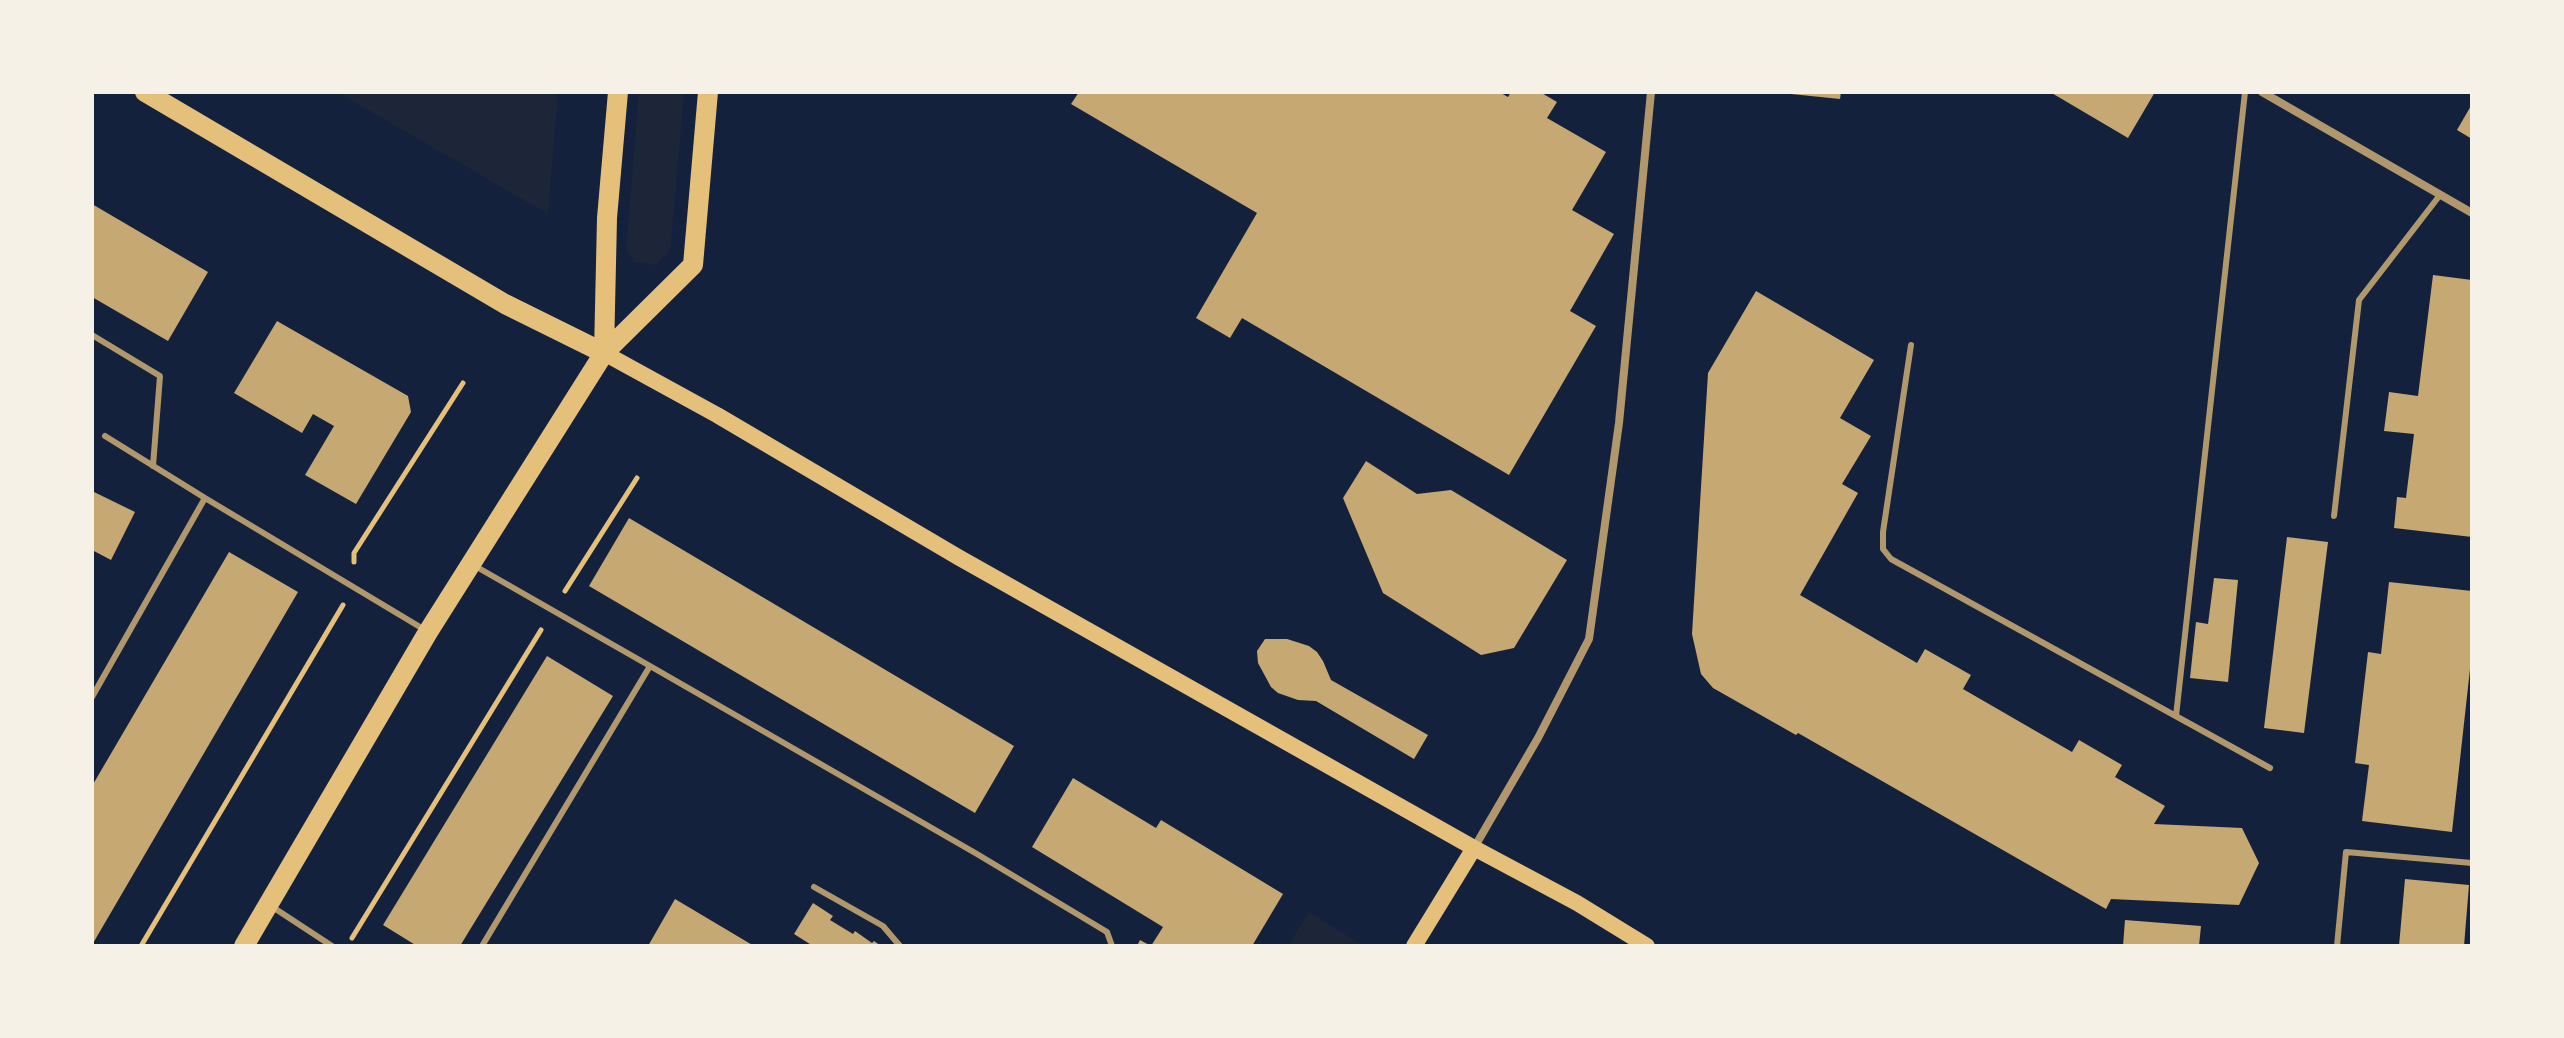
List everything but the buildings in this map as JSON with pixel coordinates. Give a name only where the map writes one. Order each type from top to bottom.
[{"type":"main road","points":[[145,92],[505,304],[604,353],[717,415],[958,557],[1577,903],[1647,946]]},
{"type":"main road","points":[[604,353],[607,218],[618,92]]},
{"type":"main road","points":[[244,946],[428,632],[604,353],[693,265],[708,92]]},
{"type":"main road","points":[[1414,946],[1474,848]]},
{"type":"street","points":[[1474,848],[1538,738],[1589,639],[1619,423],[1651,92]]},
{"type":"street","points":[[2262,92],[2472,213]]},
{"type":"lane","points":[[2176,716],[2245,92]]},
{"type":"lane","points":[[2334,516],[2359,300],[2440,195]]},
{"type":"lane","points":[[92,335],[160,376],[153,466]]},
{"type":"lane","points":[[1911,345],[1883,532],[1883,549],[1891,559],[2270,768]]},
{"type":"lane","points":[[105,436],[428,632]]},
{"type":"lane","points":[[92,697],[205,498]]},
{"type":"lane","points":[[471,564],[977,854],[1107,932],[1112,946]]},
{"type":"lane","points":[[482,946],[650,666]]},
{"type":"lane","points":[[2337,946],[2346,852],[2472,863]]},
{"type":"lane","points":[[814,887],[883,926],[900,946]]},
{"type":"lane","points":[[268,904],[332,946]]},
{"type":"path","points":[[141,946],[354,586],[354,553],[463,383]]},
{"type":"path","points":[[347,946],[637,478]]},
{"type":"shaded area","points":[[337,92],[558,92],[548,214]]},
{"type":"shaded area","points":[[639,92],[684,92],[671,245],[667,255],[653,265],[634,262],[626,248]]},
{"type":"shaded area","points":[[1309,912],[1364,946],[1288,946]]}]
